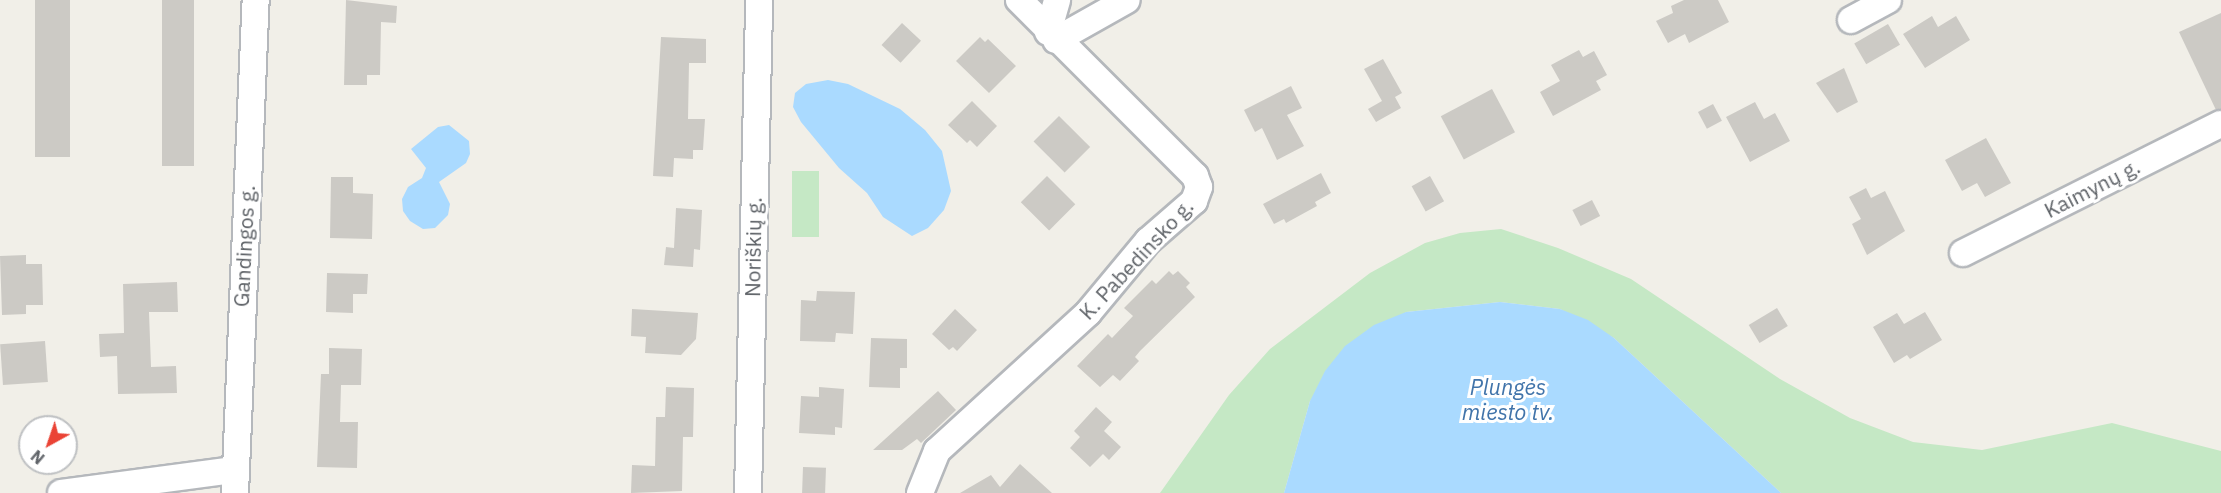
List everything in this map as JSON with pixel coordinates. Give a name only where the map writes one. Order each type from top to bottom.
[{"type":"street","name":"Gandingos g.","points":[[235,482],[256,0]]},
{"type":"street","name":"Noriškių g.","points":[[748,493],[759,0]]},
{"type":"street","name":"K. Pabedinsko g.","points":[[920,493],[937,451],[1088,313],[1149,240],[1194,201],[1199,187],[1195,176],[1052,36],[1019,0]]},
{"type":"street","points":[[1052,36],[1057,0]]},
{"type":"street","points":[[1052,36],[1127,0]]},
{"type":"street","points":[[1851,20],[1888,0]]},
{"type":"street","name":"Kaimynų g.","points":[[1963,253],[2221,124]]},
{"type":"street","points":[[61,493],[235,482]]},
{"type":"green space","points":[[792,171],[819,171],[819,237],[792,237]]},
{"type":"green space","points":[[1501,229],[1558,248],[1631,279],[1780,379],[1850,418],[1913,442],[1982,450],[2112,423],[2221,451],[2221,493],[1781,493],[1614,338],[1560,309],[1500,302],[1406,312],[1310,401],[1284,493],[1160,493],[1229,395],[1270,349],[1370,273],[1425,243],[1460,233]]},
{"type":"water","points":[[828,80],[848,84],[900,109],[925,130],[942,151],[951,191],[944,210],[928,228],[912,236],[883,217],[867,193],[839,168],[801,122],[793,107],[795,93],[806,84]]},
{"type":"water","points":[[449,125],[469,141],[470,154],[466,163],[439,182],[450,204],[448,215],[435,228],[423,229],[410,221],[403,211],[402,199],[408,187],[422,178],[426,168],[411,149],[438,127]]},
{"type":"water","name":"Plungės miesto tv.","points":[[1500,302],[1560,309],[1588,320],[1614,338],[1781,493],[1284,493],[1310,401],[1325,371],[1345,346],[1374,325],[1406,312]]},
{"type":"building","points":[[35,0],[70,0],[70,157],[35,157]]},
{"type":"building","points":[[162,0],[194,0],[194,166],[162,166]]},
{"type":"building","points":[[346,0],[397,6],[396,23],[381,22],[380,75],[367,75],[367,85],[344,85]]},
{"type":"building","points":[[1684,0],[1718,0],[1729,22],[1689,43],[1685,34],[1668,43],[1656,21],[1673,13],[1671,6]]},
{"type":"building","points":[[2221,13],[2221,109],[2216,110],[2179,32]]},
{"type":"building","points":[[1932,16],[1938,27],[1956,16],[1970,40],[1925,68],[1903,34]]},
{"type":"building","points":[[902,23],[921,41],[901,63],[882,45]]},
{"type":"building","points":[[1888,24],[1900,45],[1866,64],[1854,44]]},
{"type":"building","points":[[661,37],[706,39],[706,63],[689,63],[688,119],[705,119],[703,150],[693,150],[693,159],[674,158],[673,177],[653,176]]},
{"type":"building","points":[[980,37],[985,42],[988,39],[1016,66],[989,93],[956,61]]},
{"type":"building","points":[[1579,50],[1583,57],[1594,51],[1607,75],[1596,81],[1601,90],[1553,116],[1540,92],[1560,81],[1551,65]]},
{"type":"building","points":[[1383,59],[1402,93],[1395,97],[1401,108],[1376,122],[1368,109],[1382,101],[1364,69]]},
{"type":"building","points":[[1844,68],[1858,102],[1837,113],[1816,83]]},
{"type":"building","points":[[1291,86],[1302,108],[1287,115],[1304,146],[1277,160],[1262,128],[1255,132],[1244,110]]},
{"type":"building","points":[[1492,89],[1515,132],[1464,159],[1441,116]]},
{"type":"building","points":[[972,101],[997,126],[977,147],[970,140],[967,143],[948,125]]},
{"type":"building","points":[[1755,102],[1764,119],[1775,113],[1790,141],[1750,162],[1726,117]]},
{"type":"building","points":[[1713,104],[1722,121],[1707,129],[1698,112]]},
{"type":"building","points":[[1059,116],[1090,147],[1065,173],[1034,141]]},
{"type":"building","points":[[1986,138],[2011,183],[1985,197],[1977,183],[1962,191],[1945,160]]},
{"type":"building","points":[[1321,173],[1331,193],[1315,202],[1317,206],[1286,223],[1284,219],[1274,224],[1263,204]]},
{"type":"building","points":[[1047,176],[1075,204],[1049,230],[1021,202]]},
{"type":"building","points":[[1430,176],[1444,201],[1426,212],[1412,186]]},
{"type":"building","points":[[331,177],[353,177],[353,193],[373,194],[372,239],[330,238]]},
{"type":"building","points":[[1866,188],[1871,198],[1885,191],[1905,231],[1867,255],[1852,224],[1861,219],[1849,197]]},
{"type":"building","points":[[1592,200],[1600,216],[1581,226],[1572,210]]},
{"type":"building","points":[[676,208],[702,210],[700,250],[694,249],[693,267],[664,265],[666,247],[674,248]]},
{"type":"building","points":[[26,255],[26,264],[42,264],[43,305],[26,305],[26,314],[2,315],[0,256]]},
{"type":"building","points":[[1169,271],[1173,275],[1178,271],[1190,283],[1186,287],[1195,297],[1140,351],[1135,357],[1139,361],[1120,381],[1113,375],[1100,387],[1077,366],[1108,334],[1112,338],[1133,316],[1124,308],[1152,280],[1156,284]]},
{"type":"building","points":[[327,273],[368,274],[367,294],[353,294],[353,313],[326,312]]},
{"type":"building","points":[[177,282],[178,312],[149,312],[151,367],[176,366],[177,393],[118,394],[117,356],[100,357],[99,334],[124,333],[123,284]]},
{"type":"building","points":[[817,291],[855,292],[853,334],[836,333],[835,342],[800,341],[801,300],[816,301]]},
{"type":"building","points":[[1777,308],[1788,326],[1760,343],[1749,325]]},
{"type":"building","points":[[632,309],[698,313],[696,339],[681,355],[645,353],[646,337],[631,336]]},
{"type":"building","points":[[955,309],[977,330],[957,351],[953,347],[949,350],[932,334]]},
{"type":"building","points":[[1925,312],[1942,340],[1910,359],[1907,355],[1894,363],[1873,327],[1897,313],[1904,324]]},
{"type":"building","points":[[871,338],[907,339],[907,368],[900,368],[900,388],[869,387]]},
{"type":"building","points":[[45,341],[48,382],[3,385],[0,344]]},
{"type":"building","points":[[329,348],[362,349],[361,385],[341,385],[340,422],[358,422],[357,468],[317,467],[321,374],[329,374]]},
{"type":"building","points":[[666,387],[694,388],[693,437],[683,437],[682,491],[631,493],[632,465],[655,466],[656,417],[665,417]]},
{"type":"building","points":[[819,387],[844,389],[842,428],[835,427],[835,435],[799,433],[801,396],[819,397]]},
{"type":"building","points":[[938,391],[956,410],[921,443],[917,439],[902,450],[873,450]]},
{"type":"building","points":[[1096,407],[1112,422],[1104,431],[1121,447],[1109,460],[1103,454],[1090,467],[1070,448],[1080,437],[1074,431]]},
{"type":"building","points":[[1020,464],[1052,493],[960,493],[991,475],[1000,487]]},
{"type":"building","points":[[803,467],[826,468],[825,493],[802,493]]}]
